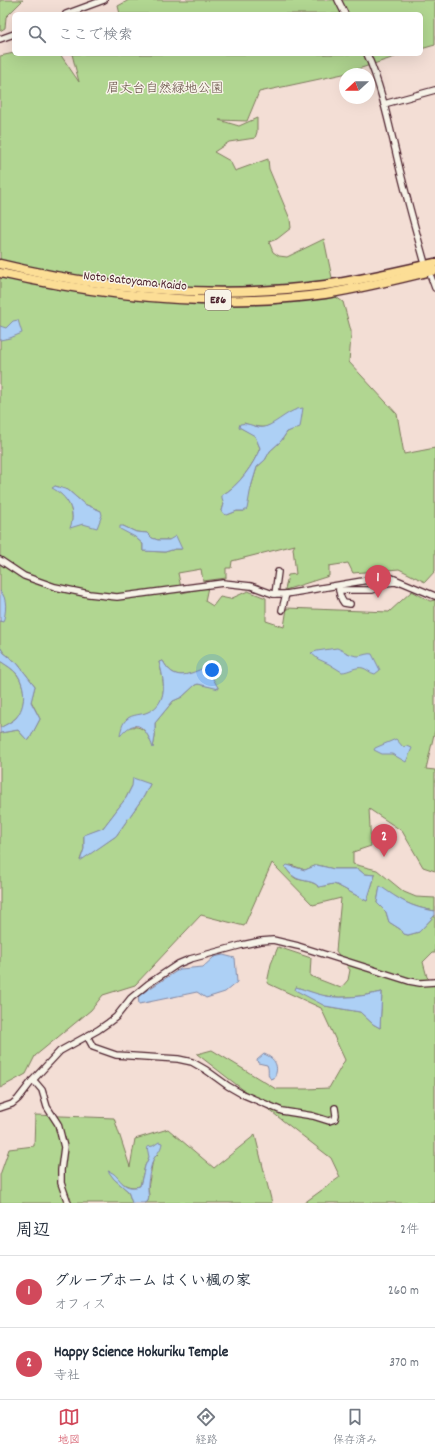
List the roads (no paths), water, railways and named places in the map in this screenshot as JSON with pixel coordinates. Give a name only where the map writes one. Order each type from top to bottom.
[{"type":"highway","name":"Noto Satoyama Kaido","points":[[0,264],[85,282],[150,290],[202,292],[280,290],[324,285],[361,280],[435,263]]},
{"type":"highway","name":"Noto Satoyama Kaido","points":[[0,273],[84,290],[150,298],[195,300],[280,298],[325,294],[433,274]]},
{"type":"street","points":[[71,12],[104,0]]},
{"type":"street","points":[[338,0],[345,12]]},
{"type":"street","points":[[0,39],[12,35]]},
{"type":"street","points":[[368,56],[384,104],[407,200],[424,260]]},
{"type":"street","points":[[384,104],[435,90]]},
{"type":"street","points":[[433,274],[435,288]]},
{"type":"street","points":[[0,560],[24,576],[54,587],[89,594],[117,597],[223,582],[251,586],[275,594],[286,594],[339,587],[380,578],[392,578],[435,596]]},
{"type":"street","points":[[275,594],[278,572]]},
{"type":"street","points":[[339,587],[373,590],[375,584],[395,582],[402,585],[410,585]]},
{"type":"street","points":[[339,587],[341,600],[344,603],[350,604]]},
{"type":"street","points":[[282,610],[286,594]]},
{"type":"street","points":[[0,1108],[12,1104],[18,1099],[32,1081],[60,1051],[98,1030],[116,1016],[131,998],[148,984],[178,964],[197,957],[261,941],[273,940],[298,946],[409,981],[420,983],[435,982]]},
{"type":"street","points":[[87,1036],[93,1047],[116,1055],[178,1059],[192,1062],[242,1094],[282,1111],[313,1116],[329,1121],[335,1119],[335,1108]]},
{"type":"street","points":[[32,1081],[42,1090],[47,1107],[58,1124],[64,1147],[61,1183],[68,1203]]},
{"type":"water","points":[[18,320],[22,333],[0,340],[0,326],[6,328],[13,321]]},
{"type":"water","points":[[303,408],[300,427],[287,432],[281,441],[270,451],[265,460],[257,467],[251,487],[247,509],[227,515],[224,514],[222,511],[224,504],[222,495],[234,487],[245,474],[254,461],[260,448],[255,436],[239,427],[240,424],[265,427],[293,411]]},
{"type":"water","points":[[55,486],[68,490],[84,504],[101,511],[102,515],[97,528],[83,524],[70,528],[72,522],[71,510],[62,495],[52,488]]},
{"type":"water","points":[[120,526],[136,532],[147,533],[152,538],[158,540],[169,540],[176,536],[182,549],[175,549],[165,552],[143,551],[143,544],[135,537],[120,529]]},
{"type":"water","points":[[0,591],[3,594],[5,602],[3,622],[0,621]]},
{"type":"water","points":[[0,647],[4,653],[17,663],[35,686],[31,702],[40,719],[29,740],[27,740],[18,730],[0,733],[0,728],[16,718],[22,708],[24,696],[22,685],[17,674],[0,661]]},
{"type":"water","points":[[337,648],[356,656],[372,654],[380,670],[375,674],[360,668],[342,672],[318,659],[311,653]]},
{"type":"water","points":[[163,661],[167,668],[172,672],[182,675],[206,667],[219,689],[198,684],[182,697],[173,701],[155,723],[153,748],[145,732],[139,726],[130,727],[120,736],[121,729],[127,719],[132,716],[148,712],[155,708],[159,703],[162,697],[163,683],[159,662]]},
{"type":"water","points":[[396,739],[403,747],[407,746],[412,748],[406,762],[392,754],[382,754],[374,750],[375,748]]},
{"type":"water","points":[[133,778],[150,784],[144,796],[116,836],[80,861],[84,849],[84,835],[103,828],[126,798],[132,786]]},
{"type":"water","points":[[287,865],[305,870],[317,865],[334,869],[358,869],[364,874],[375,875],[367,901],[337,885],[333,884],[319,887],[314,883],[296,878],[285,867]]},
{"type":"water","points":[[380,886],[406,902],[435,911],[435,915],[419,932],[408,935],[404,934],[400,929],[389,922],[386,912],[377,903]]},
{"type":"water","points":[[223,955],[235,958],[237,982],[225,992],[206,998],[197,992],[139,1004],[138,996],[180,969],[203,967],[214,957]]},
{"type":"water","points":[[296,987],[333,997],[354,997],[382,992],[380,1028],[373,1024],[360,1012],[325,1006],[295,990]]},
{"type":"water","points":[[264,1054],[274,1060],[277,1070],[274,1078],[271,1079],[269,1076],[267,1065],[258,1063],[257,1060]]},
{"type":"water","points":[[159,1142],[162,1143],[160,1150],[153,1160],[149,1174],[148,1201],[144,1203],[132,1203],[128,1191],[114,1179],[108,1171],[116,1175],[121,1182],[128,1187],[140,1186],[149,1157],[147,1147],[153,1146]]},
{"type":"place","name":"グループホーム はくい楓の家","points":[[378,598]]},
{"type":"place","name":"Happy Science Hokuriku Temple","points":[[384,857]]},
{"type":"park label","name":"眉丈台自然緑地公園","points":[[165,89]]}]
